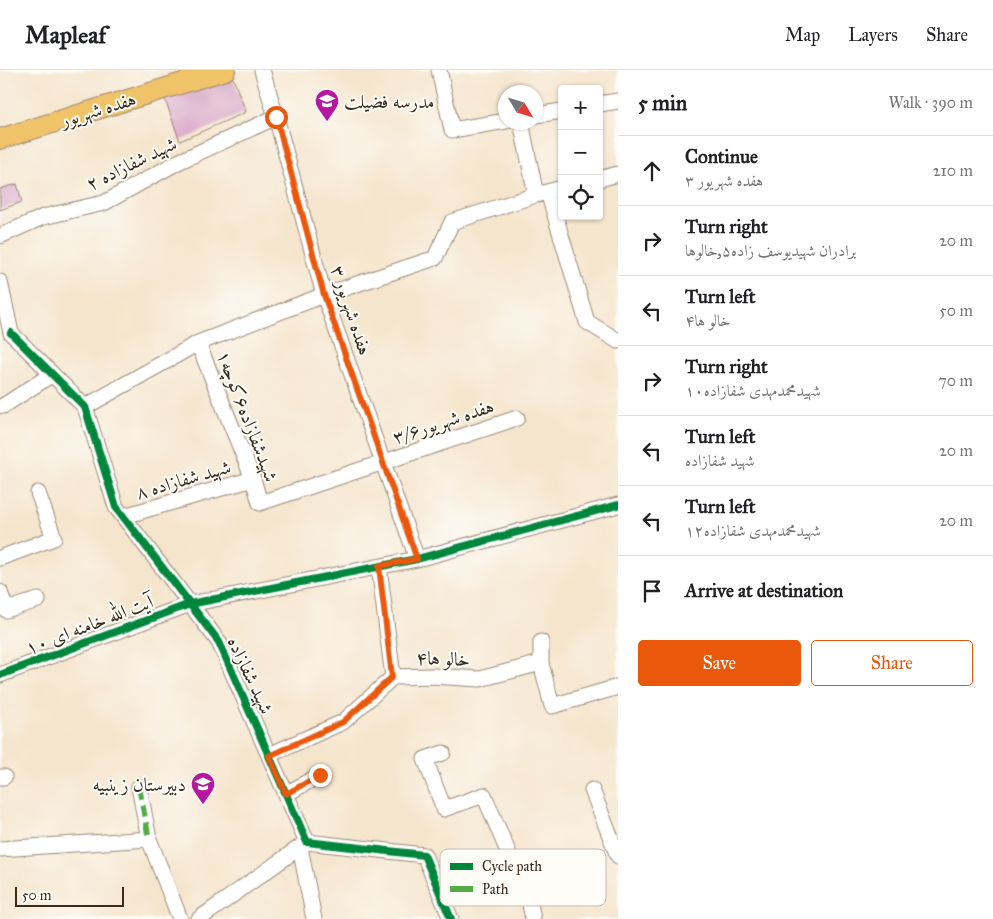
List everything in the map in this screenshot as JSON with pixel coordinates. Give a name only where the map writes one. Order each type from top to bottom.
[{"type":"main road","name":"هفده شهریور","points":[[0,139],[225,70]]},
{"type":"street","name":"هفده شهریور ۳","points":[[262,70],[324,295],[417,559]]},
{"type":"street","points":[[438,70],[452,130],[498,122]]},
{"type":"street","points":[[603,103],[618,100]]},
{"type":"street","points":[[543,114],[558,112]]},
{"type":"street","name":"شهید شفازاده ۲","points":[[0,236],[43,217],[104,203],[178,162],[276,117]]},
{"type":"street","points":[[524,130],[548,191],[587,322],[618,341]]},
{"type":"street","points":[[603,178],[618,174]]},
{"type":"street","points":[[85,407],[198,343],[324,295],[435,258],[452,222],[548,191]]},
{"type":"street","points":[[0,282],[6,333]]},
{"type":"street","name":"شهید شفازاده","points":[[6,333],[85,407],[116,507],[219,642],[286,794],[304,844],[314,919]]},
{"type":"street","name":"شهیدشفازاده۶کوچه۱","points":[[198,343],[253,479],[260,504]]},
{"type":"street","points":[[4,406],[51,375]]},
{"type":"street","name":"هفده شهریور۳/۶","points":[[260,504],[517,418]]},
{"type":"street","name":"شهید شفازاده ۸","points":[[124,516],[253,479]]},
{"type":"street","points":[[0,558],[54,538],[38,493]]},
{"type":"street","name":"آیت الله خامنه ای ۱۰","points":[[0,675],[190,604],[417,559],[618,505]]},
{"type":"street","name":"خالو ها۴","points":[[379,566],[392,677],[433,676],[480,679],[541,663]]},
{"type":"street","points":[[0,592],[6,610],[38,600]]},
{"type":"street","points":[[541,642],[541,663],[552,706],[618,688]]},
{"type":"street","points":[[269,756],[343,722],[392,677]]},
{"type":"street","points":[[443,753],[425,758],[444,809],[484,795],[507,849]]},
{"type":"street","points":[[286,794],[320,775]]},
{"type":"street","points":[[139,787],[149,840],[180,919]]},
{"type":"street","points":[[592,790],[618,856]]},
{"type":"street","points":[[0,849],[149,840]]},
{"type":"street","points":[[199,919],[304,844],[424,855],[440,894]]},
{"type":"street","points":[[445,906],[450,919]]},
{"type":"street","points":[[530,906],[533,919]]},
{"type":"building","points":[[232,76],[246,112],[180,141],[165,99]]},
{"type":"building","points":[[17,184],[22,202],[0,210],[0,189]]},
{"type":"marked path","points":[[139,787],[149,839]]},
{"type":"cycle path","points":[[11,333],[85,407],[116,507],[219,642],[307,842],[424,855],[440,893]]},
{"type":"cycle path","points":[[0,675],[190,604],[417,559],[618,505]]},
{"type":"cycle path","points":[[446,906],[451,919]]},
{"type":"place","name":"مدرسه فضیلت","points":[[327,122]]},
{"type":"place","name":"دبیرستان زینبیه","points":[[203,805]]},
{"type":"route","points":[[276,117],[324,295],[417,559],[379,566],[392,677],[343,722],[269,756],[286,794],[320,775]]}]
